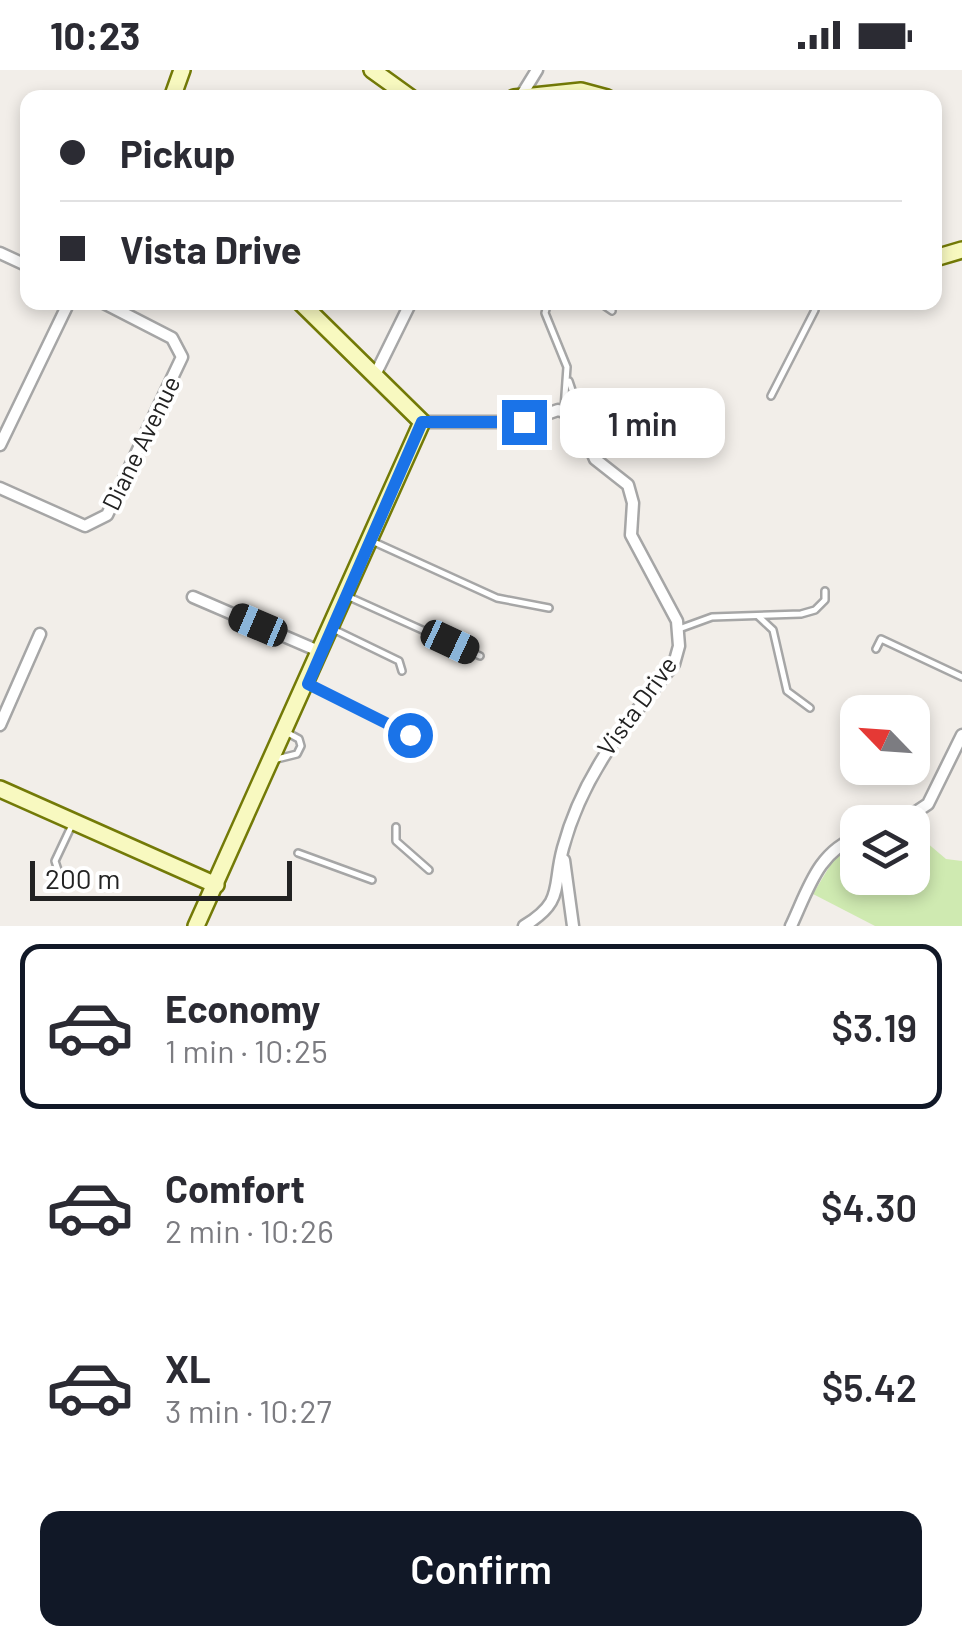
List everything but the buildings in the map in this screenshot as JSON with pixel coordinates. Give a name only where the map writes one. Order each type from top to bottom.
[{"type":"street","points":[[372,70],[400,90]]},
{"type":"street","points":[[522,90],[537,70]]},
{"type":"street","points":[[0,444],[65,310]]},
{"type":"street","name":"Diane Avenue","points":[[0,488],[72,521],[92,525],[107,515],[181,362],[180,348],[172,338],[118,310]]},
{"type":"street","points":[[308,310],[422,422],[524,422],[568,412]]},
{"type":"street","points":[[375,375],[407,310]]},
{"type":"street","name":"Vista Drive","points":[[524,926],[542,915],[556,897],[562,849],[595,765],[674,664],[679,630],[631,534],[634,504],[628,484],[595,459],[583,421],[568,412]]},
{"type":"street","points":[[196,926],[348,596],[422,422]]},
{"type":"street","points":[[193,598],[322,652]]},
{"type":"street","points":[[0,725],[40,634]]},
{"type":"street","points":[[926,805],[962,734]]},
{"type":"street","points":[[0,789],[216,885]]},
{"type":"street","points":[[792,926],[824,856],[840,843]]},
{"type":"street","points":[[562,849],[573,926]]},
{"type":"lane","points":[[546,310],[576,402],[568,412]]},
{"type":"lane","points":[[771,396],[815,310]]},
{"type":"lane","points":[[568,381],[568,412]]},
{"type":"lane","points":[[372,540],[496,598],[548,608]]},
{"type":"lane","points":[[679,630],[712,617],[809,613],[824,600],[825,591]]},
{"type":"lane","points":[[348,596],[480,656]]},
{"type":"lane","points":[[756,614],[773,630],[787,692],[810,708]]},
{"type":"lane","points":[[333,629],[399,661],[402,670]]},
{"type":"lane","points":[[876,649],[880,639],[962,677]]},
{"type":"lane","points":[[308,684],[410,735]]},
{"type":"lane","points":[[58,870],[55,861],[73,822]]},
{"type":"lane","points":[[396,826],[396,842],[430,870]]},
{"type":"lane","points":[[298,854],[372,880]]},
{"type":"green space","points":[[930,845],[946,859],[962,861],[962,926],[875,926],[813,894],[840,852],[840,895],[930,895]]},
{"type":"route","points":[[410,735],[308,684],[422,422],[524,422]]}]
